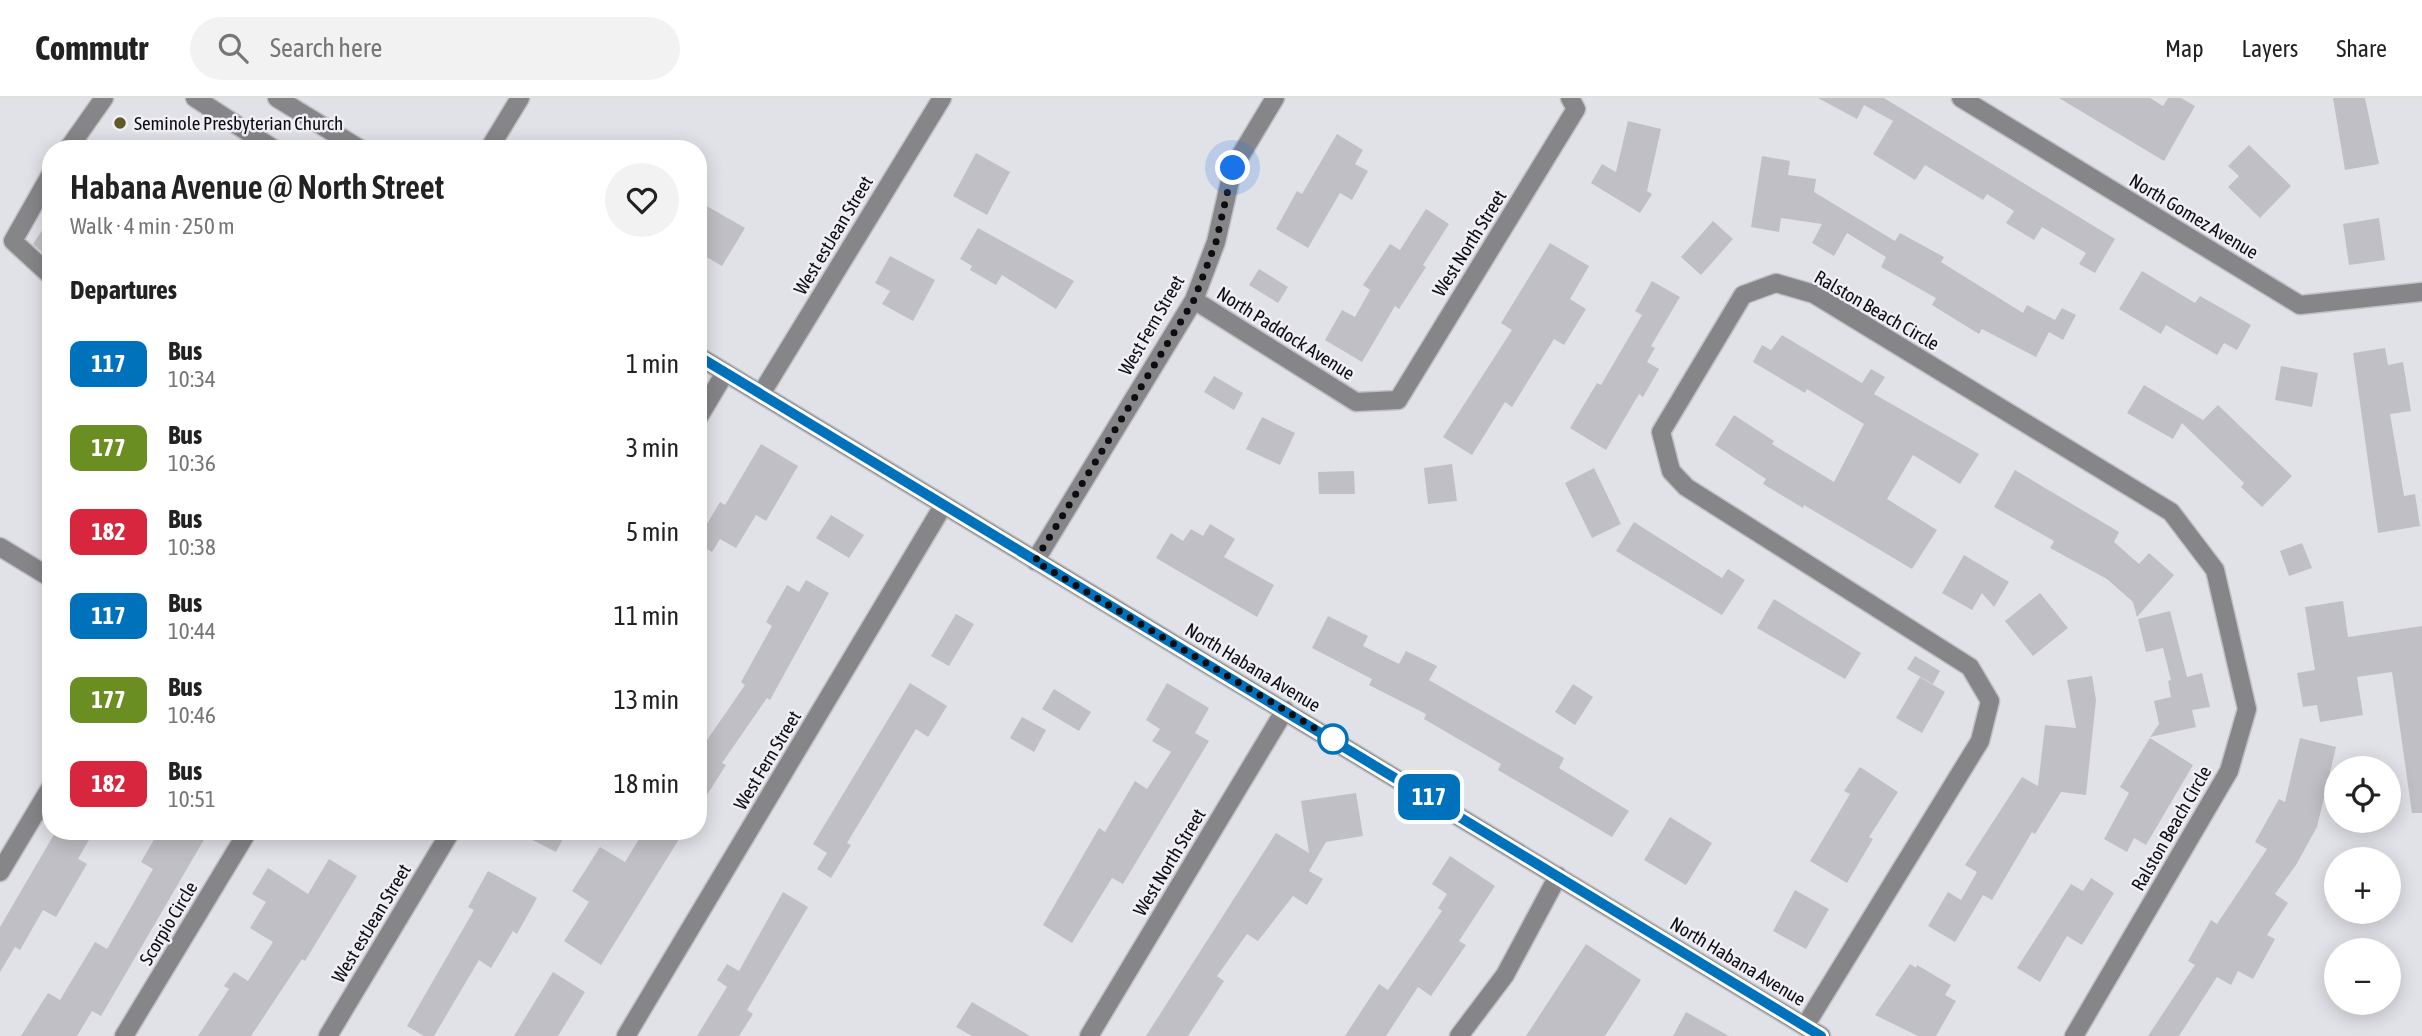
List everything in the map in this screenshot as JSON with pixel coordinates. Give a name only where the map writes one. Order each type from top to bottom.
[{"type":"street","points":[[74,140],[104,98]]},
{"type":"street","points":[[195,98],[260,140]]},
{"type":"street","points":[[277,98],[343,140]]},
{"type":"street","points":[[494,140],[520,98]]},
{"type":"street","name":"West estJean Street","points":[[761,394],[942,98]]},
{"type":"street","name":"West Fern Street","points":[[1035,561],[1194,300],[1216,242],[1233,168],[1275,98]]},
{"type":"street","name":"North Gomez Avenue","points":[[1961,98],[2300,305],[2422,292]]},
{"type":"street","name":"West North Street","points":[[1398,400],[1573,103]]},
{"type":"street","points":[[42,190],[13,241],[42,268]]},
{"type":"street","name":"Ralston Beach Circle","points":[[1805,1026],[1980,741],[1990,701],[1970,667],[1686,487],[1671,471],[1661,432],[1743,295],[1776,283],[1814,294],[2171,512],[2215,570],[2247,709],[2230,771],[2074,1036]]},
{"type":"street","name":"North Paddock Avenue","points":[[1194,300],[1356,402],[1398,400]]},
{"type":"street","name":"North Habana Avenue","points":[[707,362],[1821,1036]]},
{"type":"street","points":[[707,403],[725,373]]},
{"type":"street","name":"West Fern Street","points":[[626,1036],[943,506]]},
{"type":"street","points":[[0,547],[42,573]]},
{"type":"street","name":"West North Street","points":[[1089,1036],[1285,710]]},
{"type":"street","points":[[0,872],[42,802]]},
{"type":"street","name":"Scorpio Circle","points":[[124,1036],[243,840]]},
{"type":"street","name":"West estJean Street","points":[[328,1036],[446,840]]},
{"type":"street","points":[[1459,1036],[1505,975],[1558,876]]},
{"type":"building","points":[[1818,98],[1884,98],[2115,239],[2095,273],[2079,264],[2086,253],[2042,227],[2034,240],[2006,223],[2014,211],[1987,194],[1983,200],[1925,165],[1915,180],[1873,154],[1893,121],[1864,105],[1857,119]]},
{"type":"building","points":[[2059,98],[2150,98],[2163,106],[2168,98],[2181,98],[2195,106],[2164,161]]},
{"type":"building","points":[[2333,98],[2365,98],[2379,164],[2345,170]]},
{"type":"building","points":[[1628,121],[1661,129],[1647,191],[1652,194],[1640,213],[1591,183],[1602,164],[1616,172]]},
{"type":"building","points":[[1337,134],[1363,150],[1355,164],[1368,171],[1352,200],[1340,193],[1308,248],[1276,229],[1297,191],[1302,194]]},
{"type":"building","points":[[2249,145],[2291,186],[2260,218],[2228,187],[2239,176],[2228,166]]},
{"type":"building","points":[[976,153],[1010,172],[987,215],[953,196]]},
{"type":"building","points":[[1762,156],[1790,161],[1788,175],[1816,179],[1814,192],[1895,241],[1900,233],[1944,257],[1941,262],[2023,313],[2027,305],[2055,320],[2062,308],[2076,315],[2063,340],[2049,332],[2036,357],[1982,329],[1979,334],[1932,305],[1936,298],[1881,267],[1886,257],[1847,233],[1834,256],[1812,243],[1822,224],[1781,218],[1779,232],[1751,227]]},
{"type":"building","points":[[707,206],[745,228],[722,266],[707,257]]},
{"type":"building","points":[[1426,209],[1449,224],[1423,265],[1426,267],[1399,309],[1395,306],[1362,362],[1325,340],[1342,310],[1355,317],[1370,290],[1363,285],[1390,244],[1400,250]]},
{"type":"building","points":[[2379,218],[2385,260],[2349,265],[2343,224]]},
{"type":"building","points":[[1713,221],[1733,239],[1701,275],[1681,257]]},
{"type":"building","points":[[978,228],[1074,281],[1056,309],[1002,275],[996,285],[970,270],[972,266],[960,259]]},
{"type":"building","points":[[42,230],[42,252],[33,244]]},
{"type":"building","points":[[1550,243],[1589,266],[1570,299],[1586,309],[1564,345],[1554,339],[1512,407],[1505,402],[1472,455],[1443,437],[1512,330],[1501,323]]},
{"type":"building","points":[[890,256],[935,280],[913,321],[882,304],[890,291],[875,283]]},
{"type":"building","points":[[1259,269],[1288,287],[1278,303],[1249,285]]},
{"type":"building","points":[[2142,271],[2195,303],[2200,296],[2251,325],[2237,350],[2224,343],[2217,355],[2166,325],[2161,334],[2119,309]]},
{"type":"building","points":[[1652,281],[1680,297],[1651,346],[1655,348],[1647,362],[1659,369],[1643,397],[1639,394],[1606,450],[1570,428],[1597,383],[1601,385],[1642,315],[1635,311]]},
{"type":"building","points":[[1782,335],[1862,383],[1871,369],[1885,377],[1874,394],[1979,454],[1960,484],[1913,455],[1887,499],[1937,530],[1912,569],[1763,484],[1766,479],[1715,445],[1734,415],[1774,441],[1772,444],[1834,482],[1864,424],[1807,389],[1805,393],[1753,362],[1762,345],[1771,350]]},
{"type":"building","points":[[2385,348],[2388,365],[2403,362],[2411,411],[2390,414],[2404,496],[2415,494],[2420,526],[2378,533],[2353,353]]},
{"type":"building","points":[[2281,366],[2318,373],[2312,407],[2275,400]]},
{"type":"building","points":[[1214,376],[1243,393],[1234,410],[1204,392]]},
{"type":"building","points":[[2144,385],[2203,420],[2218,405],[2292,476],[2262,507],[2241,487],[2244,483],[2182,423],[2173,439],[2127,413]]},
{"type":"building","points":[[1262,417],[1295,433],[1280,465],[1246,449]]},
{"type":"building","points":[[761,444],[798,466],[766,521],[756,515],[736,548],[720,539],[712,552],[707,549],[707,524],[720,502],[725,505]]},
{"type":"building","points":[[1452,464],[1457,501],[1428,504],[1424,468]]},
{"type":"building","points":[[1594,468],[1621,524],[1592,538],[1565,483]]},
{"type":"building","points":[[2015,470],[2119,532],[2114,542],[2139,564],[2149,553],[2174,575],[2137,617],[2133,602],[2107,579],[2050,548],[2054,541],[1994,507]]},
{"type":"building","points":[[1354,471],[1355,494],[1319,494],[1318,472]]},
{"type":"building","points":[[831,515],[864,535],[849,558],[816,538]]},
{"type":"building","points":[[1634,522],[1722,578],[1728,569],[1745,580],[1722,615],[1616,551]]},
{"type":"building","points":[[1210,524],[1235,539],[1224,557],[1274,585],[1257,617],[1156,558],[1171,533],[1183,541],[1191,529],[1203,536]]},
{"type":"building","points":[[2302,543],[2312,568],[2289,576],[2280,551]]},
{"type":"building","points":[[1964,555],[2009,582],[1994,607],[1982,593],[1972,610],[1942,593]]},
{"type":"building","points":[[806,580],[829,593],[770,700],[767,698],[722,763],[726,765],[707,795],[707,740],[745,685],[741,682],[772,626],[766,622],[787,585],[799,592]]},
{"type":"building","points":[[2040,593],[2068,628],[2033,656],[2005,621]]},
{"type":"building","points":[[1774,599],[1861,653],[1845,679],[1757,628]]},
{"type":"building","points":[[2343,601],[2348,637],[2422,626],[2422,813],[2412,813],[2392,672],[2357,677],[2363,715],[2320,722],[2317,705],[2303,707],[2297,673],[2315,670],[2305,607]]},
{"type":"building","points":[[2170,611],[2187,677],[2202,673],[2210,707],[2192,710],[2196,727],[2150,737],[2159,724],[2154,701],[2171,697],[2168,681],[2171,680],[2163,648],[2146,652],[2138,619]]},
{"type":"building","points":[[956,614],[974,624],[949,666],[931,656]]},
{"type":"building","points":[[1328,616],[1368,636],[1363,646],[1399,664],[1406,651],[1437,666],[1429,680],[1564,758],[1559,768],[1629,811],[1612,837],[1498,770],[1501,764],[1424,719],[1426,714],[1369,685],[1372,679],[1312,648]]},
{"type":"building","points":[[1915,656],[1940,671],[1933,684],[1907,669]]},
{"type":"building","points":[[2092,676],[2096,700],[2086,795],[2061,792],[2035,834],[2032,832],[1992,900],[1983,895],[1955,942],[1928,926],[1948,892],[1961,900],[1977,872],[1965,865],[2022,777],[2038,786],[2045,725],[2076,728],[2067,680]]},
{"type":"building","points":[[1920,677],[1945,692],[1922,733],[1896,718]]},
{"type":"building","points":[[910,683],[947,706],[928,737],[916,729],[847,843],[851,845],[831,878],[817,869],[827,853],[813,844]]},
{"type":"building","points":[[1167,683],[1209,708],[1195,733],[1209,741],[1123,884],[1112,878],[1072,943],[1043,925],[1099,828],[1105,832],[1135,781],[1147,789],[1171,752],[1152,741],[1160,729],[1146,720]]},
{"type":"building","points":[[1573,684],[1593,697],[1575,725],[1555,712]]},
{"type":"building","points":[[1054,689],[1091,712],[1079,731],[1042,709]]},
{"type":"building","points":[[1022,717],[1046,730],[1034,752],[1010,738]]},
{"type":"building","points":[[2150,738],[2193,765],[2146,845],[2134,838],[2127,852],[2104,839],[2129,793],[2120,787]]},
{"type":"building","points":[[2300,738],[2336,747],[2334,756],[2324,756],[2324,798],[2317,827],[2296,865],[2275,894],[2288,903],[2267,935],[2275,939],[2253,979],[2238,971],[2231,985],[2217,977],[2179,1036],[2148,1036],[2195,965],[2188,961],[2211,920],[2217,924],[2267,849],[2255,842],[2279,799],[2285,802]]},
{"type":"building","points":[[1860,767],[1898,792],[1869,837],[1873,839],[1847,883],[1810,861],[1850,794],[1844,791]]},
{"type":"building","points":[[1356,793],[1363,836],[1326,842],[1309,871],[1323,879],[1307,905],[1293,896],[1258,941],[1247,934],[1217,976],[1224,981],[1188,1036],[1146,1036],[1276,833],[1309,853],[1301,801]]},
{"type":"building","points":[[1670,817],[1712,843],[1686,885],[1644,860]]},
{"type":"building","points":[[51,840],[89,840],[78,859],[87,864],[56,917],[43,910],[20,950],[15,947],[0,972],[0,927]]},
{"type":"building","points":[[154,840],[204,840],[101,1016],[92,1011],[77,1036],[21,1036],[48,993],[60,1000],[95,942],[107,949],[153,869],[141,862]]},
{"type":"building","points":[[533,840],[562,840],[556,852]]},
{"type":"building","points":[[638,840],[678,840],[601,965],[564,941],[589,902],[572,891],[600,847],[625,862]]},
{"type":"building","points":[[1450,856],[1495,886],[1459,941],[1466,945],[1431,996],[1418,987],[1386,1036],[1345,1036],[1379,984],[1388,990],[1442,911],[1438,908],[1447,894],[1432,884]]},
{"type":"building","points":[[329,859],[357,876],[305,961],[302,959],[251,1036],[198,1036],[229,989],[224,986],[234,972],[248,981],[273,942],[250,928],[266,902],[252,894],[268,868],[308,894]]},
{"type":"building","points":[[488,871],[537,898],[517,934],[513,931],[491,968],[479,960],[434,1036],[424,1036],[407,1026],[474,910],[468,907]]},
{"type":"building","points":[[2091,878],[2114,893],[2082,945],[2067,936],[2040,982],[2017,968],[2071,884],[2083,891]]},
{"type":"building","points":[[1795,890],[1829,909],[1806,949],[1773,931]]},
{"type":"building","points":[[783,892],[808,907],[747,1010],[753,1014],[739,1036],[697,1036],[727,987],[717,980],[727,964],[739,971]]},
{"type":"building","points":[[1586,944],[1641,980],[1605,1036],[1526,1036]]},
{"type":"building","points":[[1910,964],[1916,968],[1917,965],[1951,985],[1945,995],[1956,1001],[1936,1036],[1918,1036],[1875,1015]]},
{"type":"building","points":[[553,972],[585,992],[558,1036],[514,1036]]},
{"type":"building","points":[[972,1002],[1030,1036],[972,1036],[956,1027]]},
{"type":"building","points":[[1686,1012],[1729,1036],[1673,1036]]},
{"type":"bus line","name":"117","points":[[707,362],[1821,1036]]},
{"type":"place","name":"Seminole Presbyterian Church","points":[[120,123]]},
{"type":"route","points":[[1233,168],[1216,242],[1194,300],[1035,561],[1333,739]]}]
